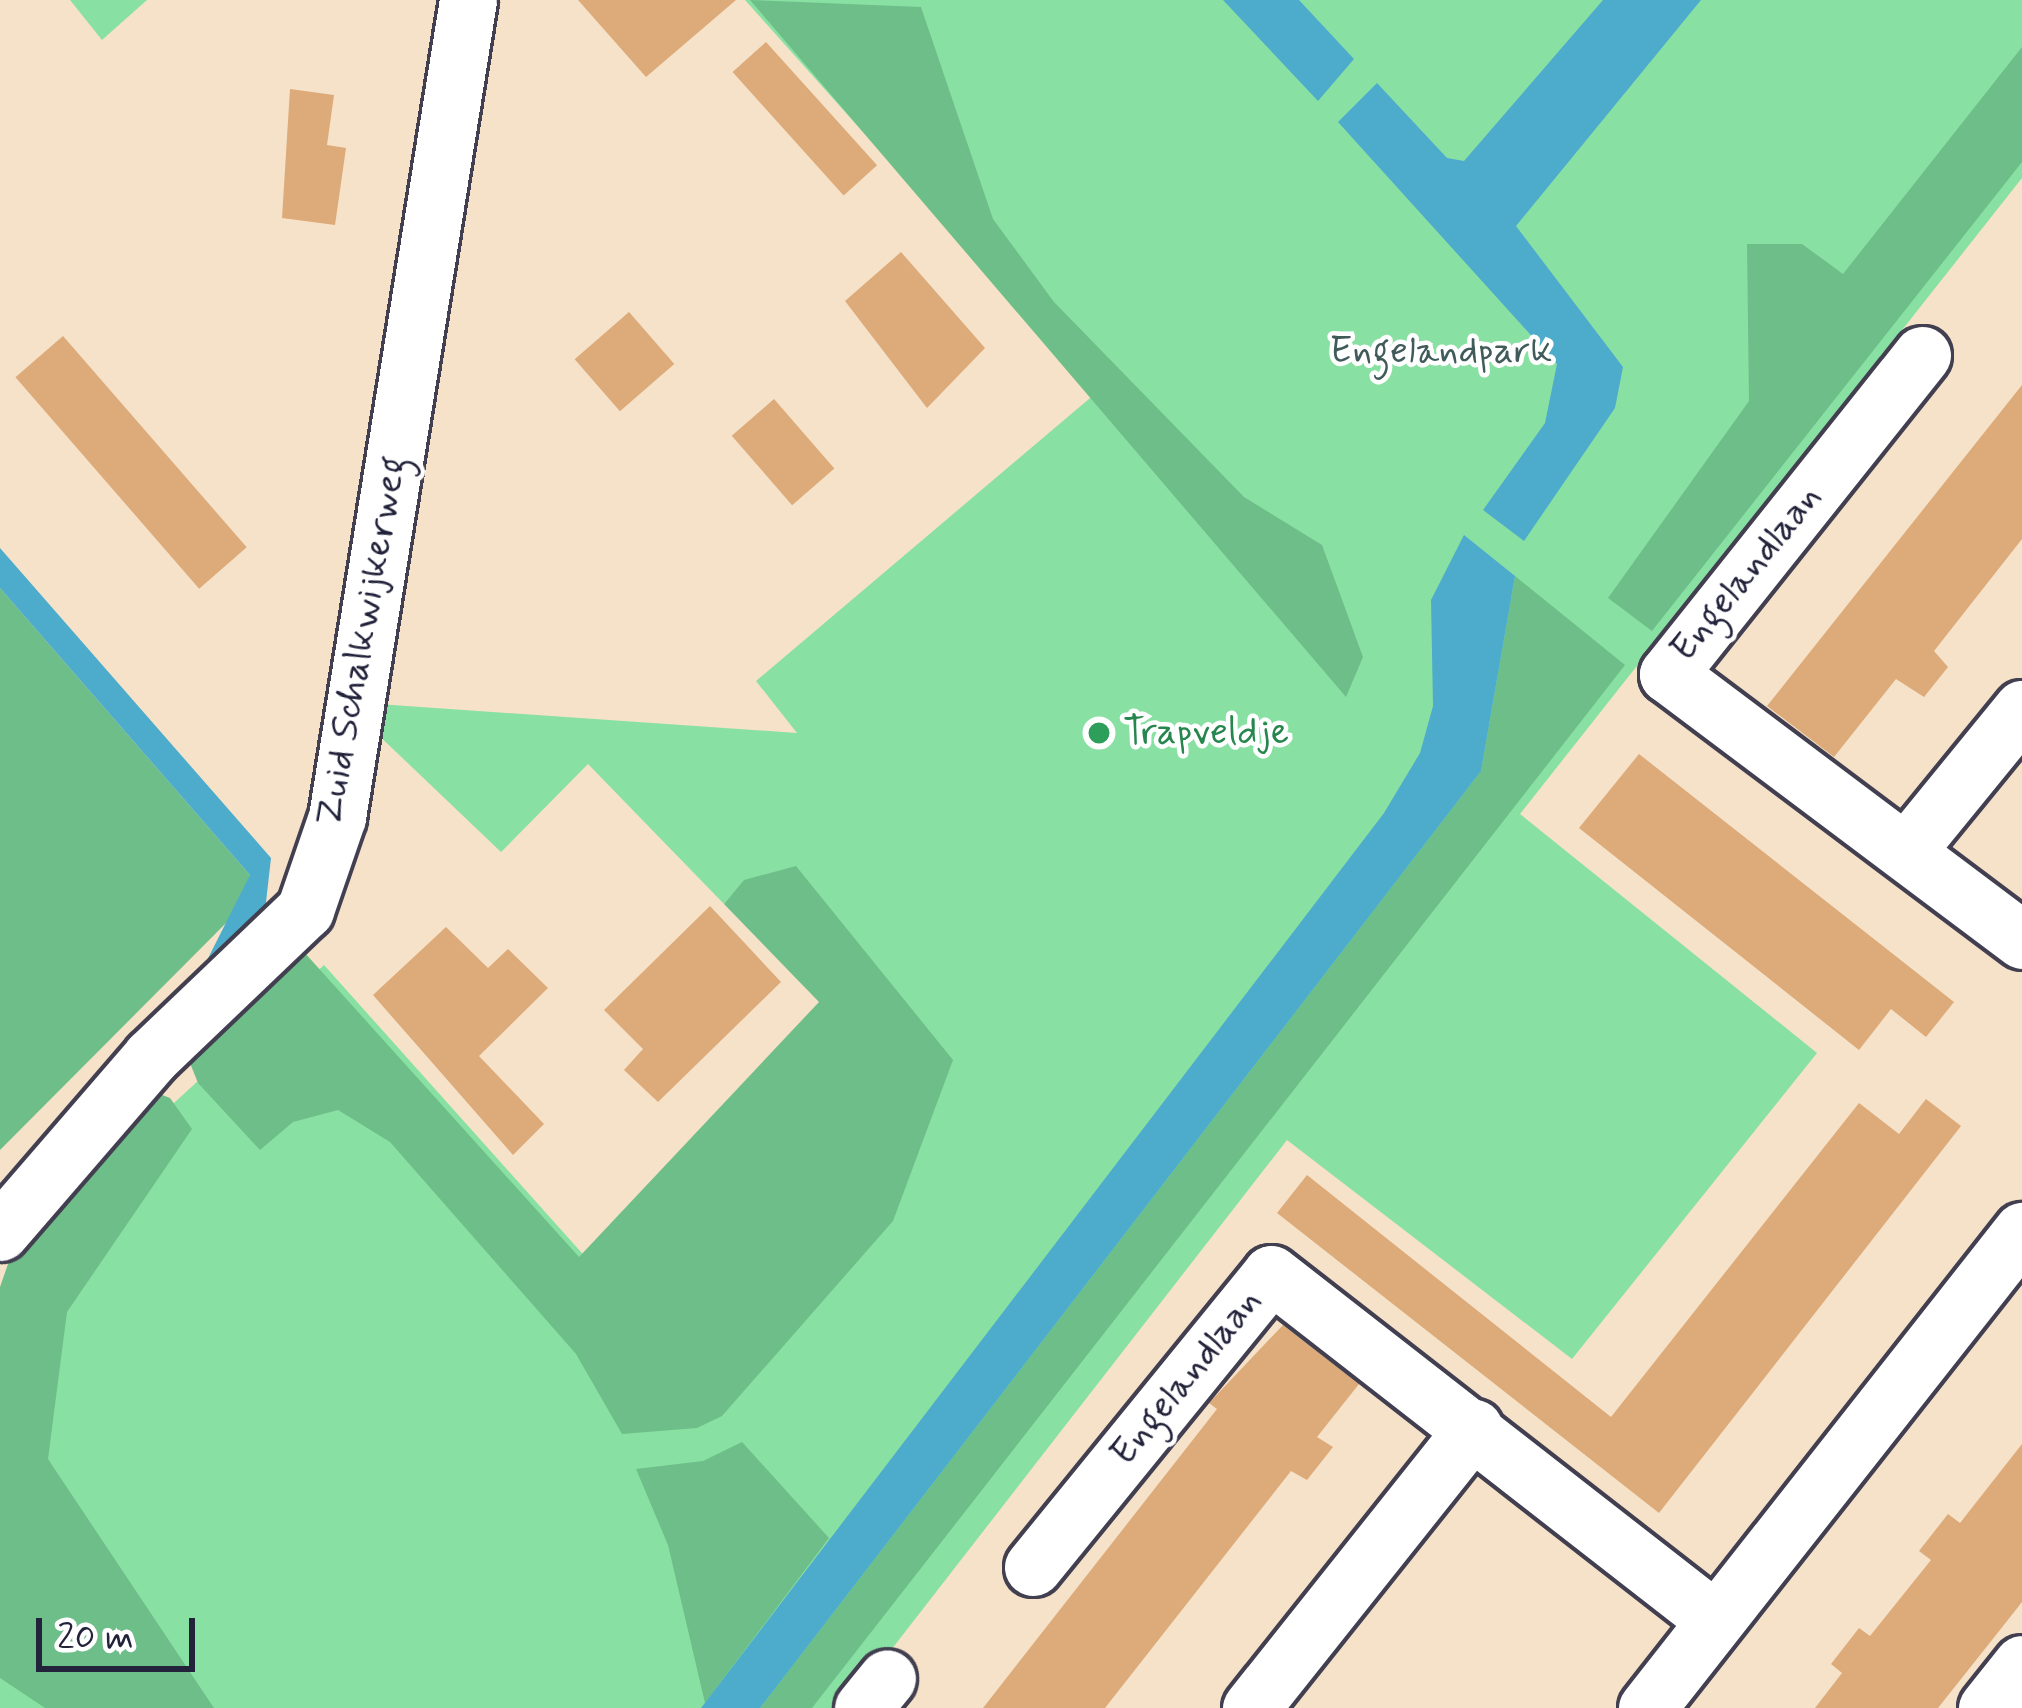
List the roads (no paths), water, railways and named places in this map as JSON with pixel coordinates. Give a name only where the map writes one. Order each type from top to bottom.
[{"type":"street","name":"Zuid Schalkwijkerweg","points":[[0,1232],[151,1057],[305,910],[338,817],[468,0]]},
{"type":"street","name":"Engelandlaan","points":[[1922,355],[1668,674],[2022,940]]},
{"type":"street","points":[[1907,850],[2022,710]]},
{"type":"street","points":[[1650,1707],[2022,1231]]},
{"type":"street","name":"Engelandlaan","points":[[1033,1568],[1271,1274],[1715,1620]]},
{"type":"street","points":[[1251,1708],[1474,1428]]},
{"type":"street","points":[[1987,1708],[2022,1664]]},
{"type":"water","points":[[1223,0],[1299,0],[1354,59],[1318,101]]},
{"type":"water","points":[[1603,0],[1701,0],[1516,226],[1623,367],[1615,408],[1524,541],[1483,510],[1545,423],[1557,364],[1338,122],[1377,83],[1447,158],[1464,161]]},
{"type":"water","points":[[1464,535],[1515,576],[1481,771],[760,1708],[701,1708],[1384,813],[1420,753],[1433,706],[1431,600]]},
{"type":"water","points":[[0,548],[271,858],[265,911],[190,994],[250,875],[0,588]]},
{"type":"place","name":"Trapveldje","points":[[1099,733]]},
{"type":"park label","name":"Engelandpark","points":[[1441,352]]}]
